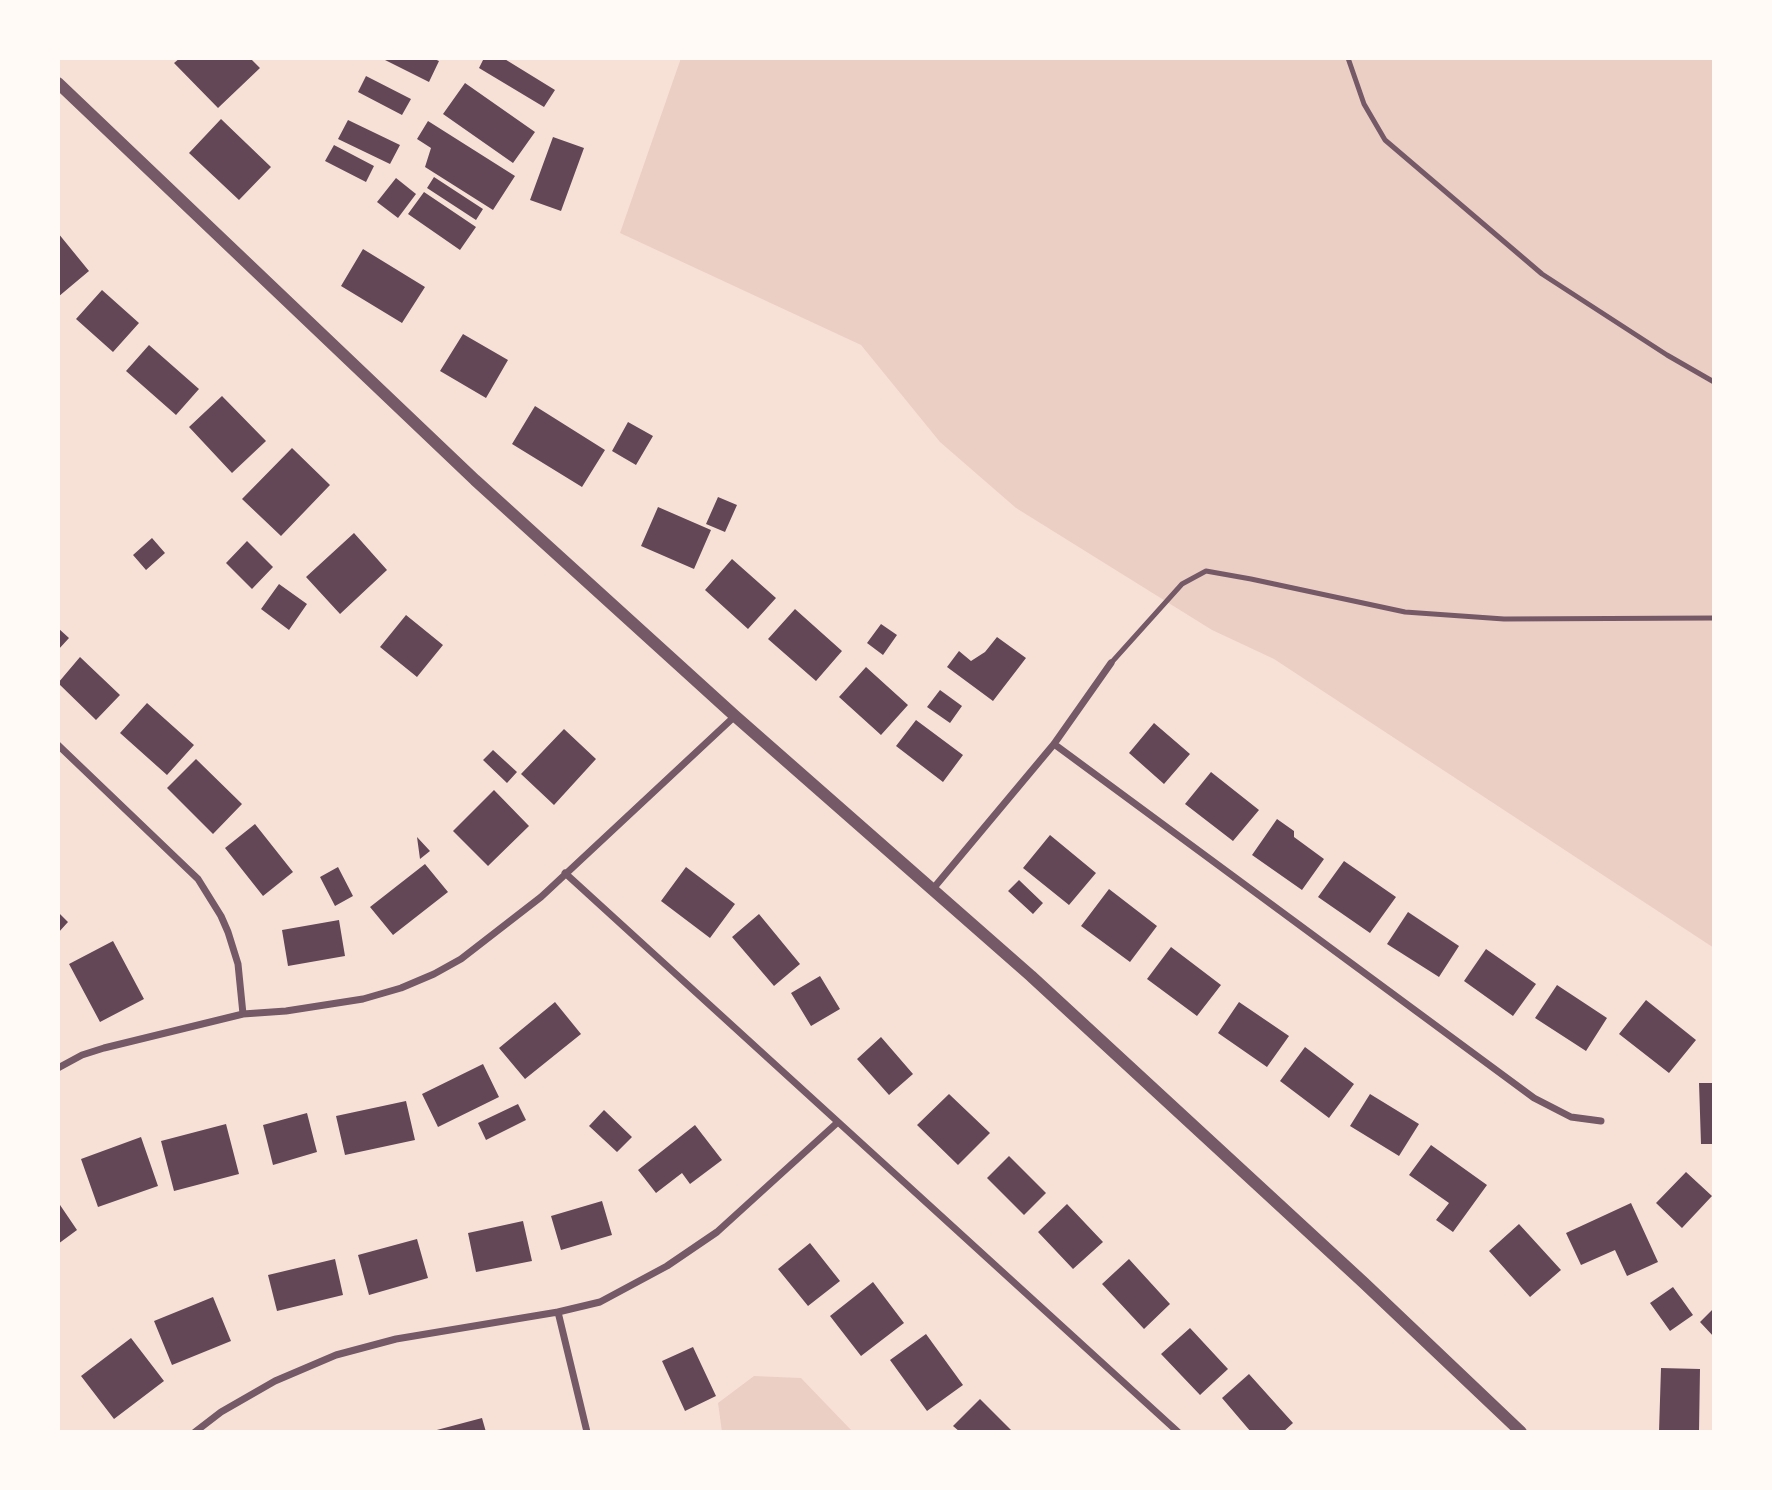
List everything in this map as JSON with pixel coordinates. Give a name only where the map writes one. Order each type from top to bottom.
[{"type":"street","points":[[58,83],[475,480],[931,890],[1031,976],[1364,1283],[1521,1432]]},
{"type":"street","points":[[931,890],[1054,744],[1111,663]]},
{"type":"street","points":[[58,1068],[82,1055],[104,1048],[243,1014],[286,1012],[363,999],[401,988],[434,974],[461,959],[541,897],[736,716]]},
{"type":"street","points":[[1054,744],[1534,1098],[1571,1117],[1601,1121]]},
{"type":"street","points":[[58,745],[198,879],[222,916],[228,932],[238,964],[243,1014]]},
{"type":"street","points":[[565,873],[1178,1432]]},
{"type":"street","points":[[195,1432],[221,1412],[275,1381],[336,1355],[397,1339],[558,1312],[600,1302],[634,1286],[717,1232],[838,1122]]},
{"type":"street","points":[[558,1312],[587,1432]]},
{"type":"lane","points":[[1348,58],[1364,104],[1385,140],[1542,274],[1667,355],[1714,382]]},
{"type":"lane","points":[[1111,663],[1182,584],[1206,571],[1405,612],[1504,619],[1714,618]]},
{"type":"shaded area","points":[[681,58],[1714,58],[1714,948],[1274,659],[1212,630],[1016,508],[940,442],[861,345],[620,233]]},
{"type":"shaded area","points":[[754,1376],[801,1378],[853,1432],[722,1432],[718,1403]]},
{"type":"building","points":[[180,58],[250,58],[260,68],[218,108],[174,63]]},
{"type":"building","points":[[381,58],[432,58],[439,61],[429,82]]},
{"type":"building","points":[[484,58],[503,58],[555,90],[544,107],[479,68]]},
{"type":"building","points":[[366,76],[411,99],[402,115],[358,92]]},
{"type":"building","points":[[465,83],[535,132],[513,163],[443,114]]},
{"type":"building","points":[[221,119],[271,167],[239,200],[189,153]]},
{"type":"building","points":[[348,120],[400,145],[390,164],[338,139]]},
{"type":"building","points":[[428,121],[515,176],[493,210],[425,167],[431,148],[417,139]]},
{"type":"building","points":[[553,137],[584,148],[561,211],[530,200]]},
{"type":"building","points":[[334,145],[374,166],[366,182],[325,161]]},
{"type":"building","points":[[434,177],[483,209],[476,220],[427,188]]},
{"type":"building","points":[[396,178],[416,194],[398,218],[377,202]]},
{"type":"building","points":[[424,192],[476,227],[460,250],[408,214]]},
{"type":"building","points":[[58,233],[89,271],[58,297]]},
{"type":"building","points":[[363,249],[425,287],[402,323],[341,286]]},
{"type":"building","points":[[102,290],[139,323],[113,352],[76,319]]},
{"type":"building","points":[[463,334],[508,360],[486,398],[440,371]]},
{"type":"building","points":[[149,345],[199,389],[176,415],[126,371]]},
{"type":"building","points":[[222,396],[266,441],[232,473],[189,427]]},
{"type":"building","points":[[535,406],[605,450],[582,487],[512,444]]},
{"type":"building","points":[[628,422],[653,436],[636,465],[612,451]]},
{"type":"building","points":[[292,448],[330,485],[281,536],[242,499]]},
{"type":"building","points":[[718,497],[737,505],[725,532],[706,524]]},
{"type":"building","points":[[658,507],[711,530],[694,569],[641,546]]},
{"type":"building","points":[[354,533],[387,570],[340,614],[306,577]]},
{"type":"building","points":[[152,538],[165,553],[146,570],[133,555]]},
{"type":"building","points":[[247,541],[273,567],[252,589],[226,563]]},
{"type":"building","points":[[732,559],[776,598],[748,629],[705,590]]},
{"type":"building","points":[[279,584],[307,604],[289,630],[261,609]]},
{"type":"building","points":[[795,609],[842,651],[816,681],[768,639]]},
{"type":"building","points":[[406,615],[443,645],[417,677],[380,647]]},
{"type":"building","points":[[881,624],[897,635],[883,655],[867,643]]},
{"type":"building","points":[[58,628],[69,638],[58,650]]},
{"type":"building","points":[[997,637],[1026,658],[993,701],[947,667],[959,651],[971,661],[985,652]]},
{"type":"building","points":[[80,657],[120,695],[96,720],[58,683]]},
{"type":"building","points":[[866,667],[908,705],[881,735],[839,697]]},
{"type":"building","points":[[940,690],[962,706],[950,723],[927,707]]},
{"type":"building","points":[[147,703],[194,745],[167,775],[120,733]]},
{"type":"building","points":[[916,720],[963,755],[943,782],[896,746]]},
{"type":"building","points":[[1154,723],[1190,754],[1164,784],[1129,753]]},
{"type":"building","points":[[564,729],[596,759],[554,805],[521,774]]},
{"type":"building","points":[[493,750],[517,772],[507,783],[483,760]]},
{"type":"building","points":[[196,759],[242,804],[213,834],[167,788]]},
{"type":"building","points":[[1211,772],[1259,810],[1233,841],[1185,804]]},
{"type":"building","points":[[494,790],[529,826],[488,866],[453,831]]},
{"type":"building","points":[[1277,819],[1294,831],[1294,837],[1324,859],[1302,890],[1252,855]]},
{"type":"building","points":[[255,824],[293,872],[263,896],[225,848]]},
{"type":"building","points":[[1050,835],[1096,873],[1069,905],[1023,868]]},
{"type":"building","points":[[417,837],[430,851],[420,859]]},
{"type":"building","points":[[1344,861],[1396,897],[1370,933],[1318,897]]},
{"type":"building","points":[[425,864],[448,892],[393,935],[370,907]]},
{"type":"building","points":[[338,867],[353,896],[335,906],[320,877]]},
{"type":"building","points":[[686,867],[735,904],[710,938],[661,901]]},
{"type":"building","points":[[1019,880],[1043,903],[1033,914],[1008,891]]},
{"type":"building","points":[[1109,889],[1157,926],[1130,962],[1081,926]]},
{"type":"building","points":[[58,912],[68,922],[58,933]]},
{"type":"building","points":[[1408,912],[1459,946],[1439,977],[1387,944]]},
{"type":"building","points":[[759,914],[800,964],[774,986],[732,937]]},
{"type":"building","points":[[339,920],[345,956],[288,966],[282,930]]},
{"type":"building","points":[[113,941],[144,999],[100,1022],[69,964]]},
{"type":"building","points":[[1171,947],[1221,985],[1197,1016],[1147,979]]},
{"type":"building","points":[[1486,949],[1536,984],[1513,1016],[1464,981]]},
{"type":"building","points":[[820,976],[840,1009],[811,1026],[791,993]]},
{"type":"building","points":[[1557,985],[1607,1018],[1586,1051],[1535,1018]]},
{"type":"building","points":[[1646,1000],[1696,1040],[1669,1073],[1619,1034]]},
{"type":"building","points":[[555,1002],[581,1034],[525,1079],[499,1048]]},
{"type":"building","points":[[1239,1002],[1289,1036],[1267,1067],[1218,1033]]},
{"type":"building","points":[[881,1037],[913,1074],[889,1095],[857,1059]]},
{"type":"building","points":[[1305,1047],[1354,1084],[1329,1118],[1280,1081]]},
{"type":"building","points":[[483,1064],[499,1097],[438,1127],[422,1094]]},
{"type":"building","points":[[1699,1083],[1714,1083],[1714,1144],[1701,1144]]},
{"type":"building","points":[[949,1094],[990,1133],[958,1165],[917,1125]]},
{"type":"building","points":[[1370,1094],[1419,1124],[1399,1156],[1350,1126]]},
{"type":"building","points":[[406,1101],[415,1140],[345,1155],[336,1116]]},
{"type":"building","points":[[518,1104],[526,1120],[486,1140],[478,1123]]},
{"type":"building","points":[[604,1110],[632,1137],[617,1152],[589,1126]]},
{"type":"building","points":[[307,1113],[317,1152],[273,1165],[263,1125]]},
{"type":"building","points":[[226,1124],[239,1174],[174,1191],[161,1141]]},
{"type":"building","points":[[695,1125],[722,1160],[690,1184],[682,1173],[656,1193],[638,1170]]},
{"type":"building","points":[[141,1137],[158,1186],[98,1207],[81,1159]]},
{"type":"building","points":[[1431,1145],[1487,1185],[1453,1232],[1436,1220],[1449,1203],[1409,1175]]},
{"type":"building","points":[[1009,1156],[1046,1193],[1024,1215],[987,1178]]},
{"type":"building","points":[[1686,1172],[1712,1196],[1682,1228],[1656,1203]]},
{"type":"building","points":[[602,1201],[612,1235],[561,1250],[551,1216]]},
{"type":"building","points":[[58,1202],[77,1230],[58,1244]]},
{"type":"building","points":[[1631,1203],[1658,1262],[1627,1276],[1615,1250],[1581,1265],[1566,1233]]},
{"type":"building","points":[[1067,1204],[1103,1242],[1073,1269],[1038,1232]]},
{"type":"building","points":[[523,1221],[532,1261],[476,1272],[468,1233]]},
{"type":"building","points":[[1519,1224],[1561,1270],[1530,1297],[1489,1251]]},
{"type":"building","points":[[417,1239],[428,1278],[369,1295],[358,1255]]},
{"type":"building","points":[[810,1243],[840,1281],[808,1306],[778,1269]]},
{"type":"building","points":[[335,1259],[343,1295],[277,1311],[268,1275]]},
{"type":"building","points":[[1129,1259],[1170,1304],[1144,1329],[1102,1284]]},
{"type":"building","points":[[873,1282],[904,1323],[861,1356],[830,1316]]},
{"type":"building","points":[[1673,1287],[1693,1315],[1670,1331],[1650,1303]]},
{"type":"building","points":[[213,1297],[231,1341],[172,1365],[154,1321]]},
{"type":"building","points":[[1714,1308],[1714,1337],[1700,1322]]},
{"type":"building","points":[[1190,1328],[1228,1369],[1200,1395],[1161,1354]]},
{"type":"building","points":[[926,1334],[963,1385],[927,1411],[890,1360]]},
{"type":"building","points":[[131,1338],[164,1381],[114,1419],[81,1376]]},
{"type":"building","points":[[693,1347],[716,1396],[685,1411],[662,1361]]},
{"type":"building","points":[[1661,1368],[1700,1369],[1699,1432],[1659,1432]]},
{"type":"building","points":[[1249,1374],[1293,1423],[1283,1432],[1251,1432],[1222,1398]]},
{"type":"building","points":[[980,1399],[1013,1432],[960,1432],[953,1426]]},
{"type":"building","points":[[482,1418],[486,1432],[433,1432],[433,1431]]}]
